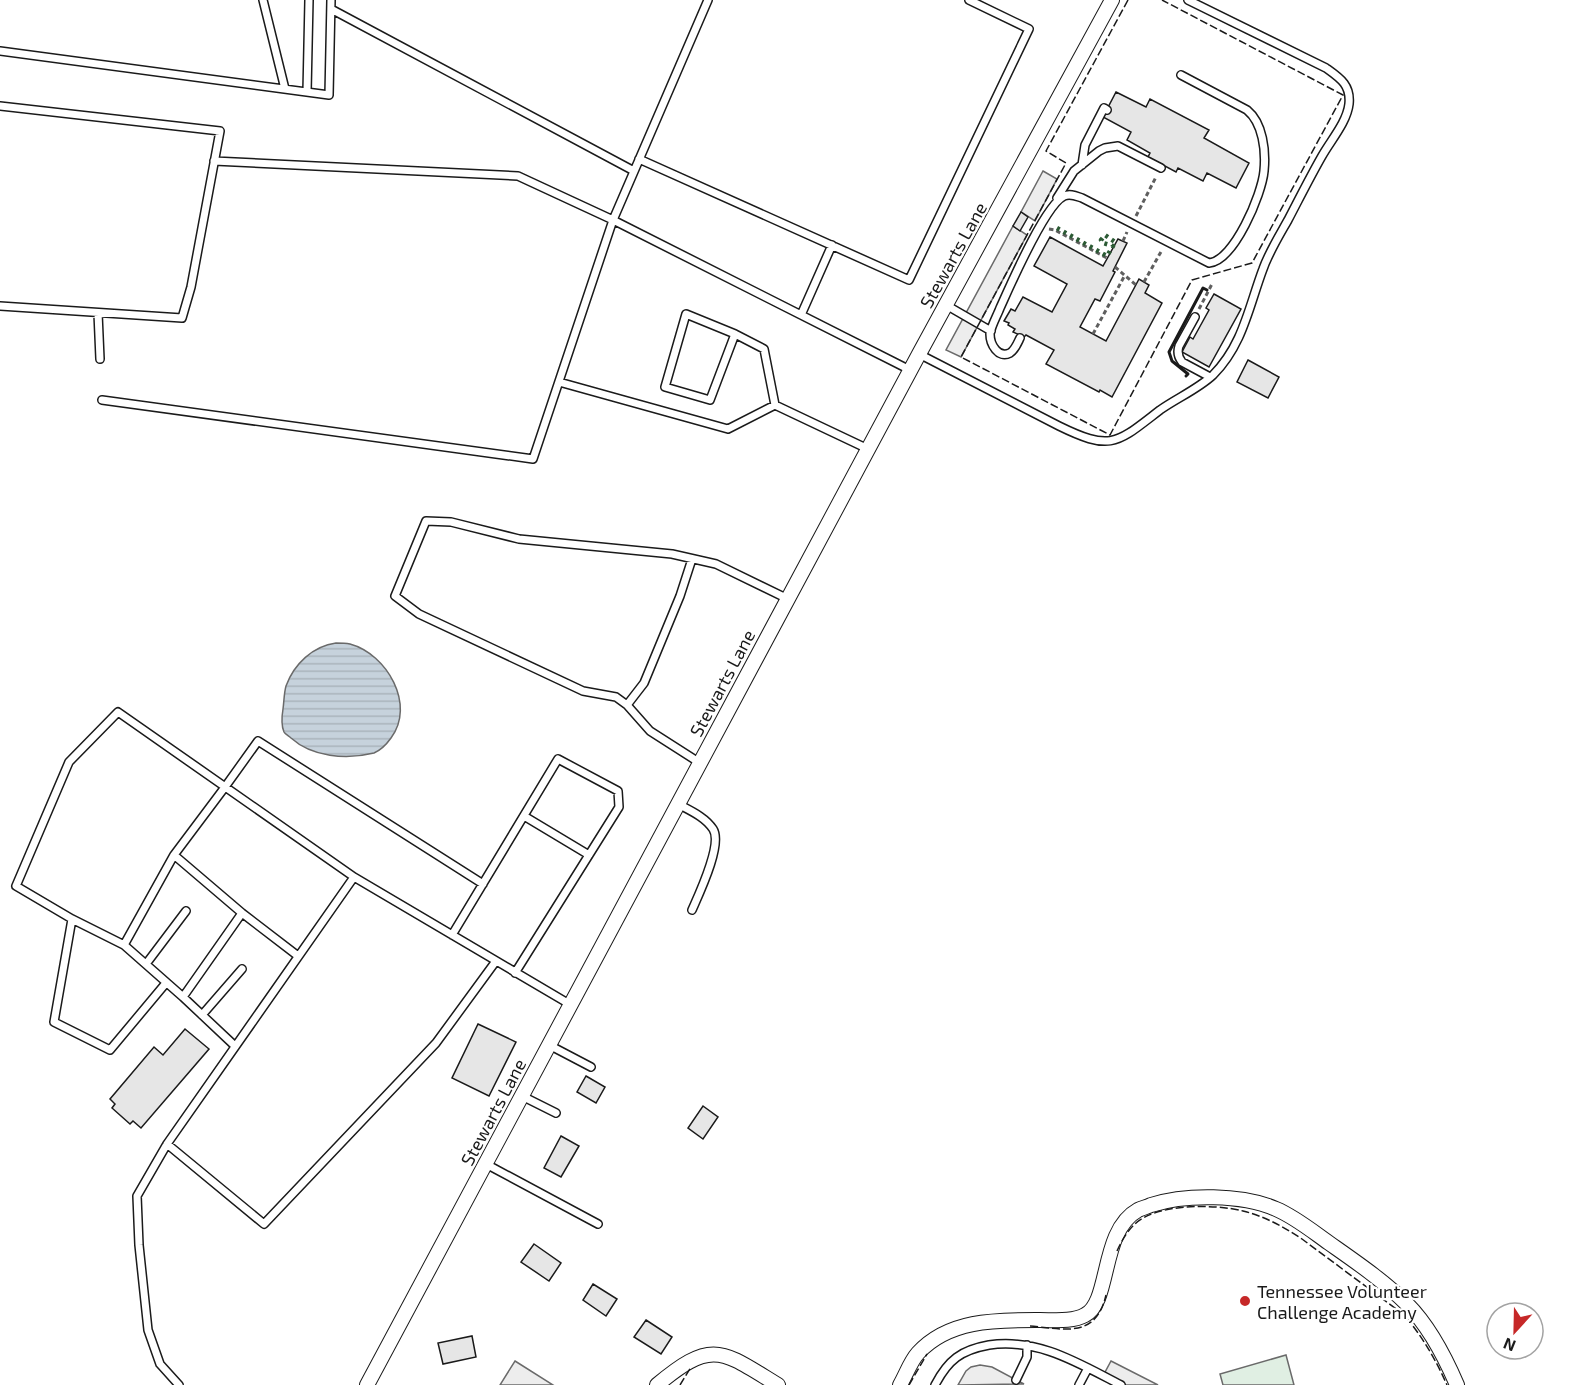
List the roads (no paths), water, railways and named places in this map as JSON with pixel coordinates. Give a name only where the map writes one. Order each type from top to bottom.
[{"type":"street","name":"Stewarts Lane","points":[[367,1385],[910,370],[1112,0]]},
{"type":"street","points":[[900,1385],[916,1355],[939,1335],[962,1326],[998,1320],[1074,1320],[1086,1315],[1094,1308],[1106,1263],[1116,1236],[1125,1221],[1138,1210],[1164,1201],[1198,1197],[1248,1201],[1275,1208],[1303,1224],[1360,1265],[1408,1305],[1419,1318],[1448,1364],[1457,1385]]},
{"type":"street","points":[[657,1385],[698,1356],[719,1353],[731,1357],[778,1385]]},
{"type":"lane","points":[[263,0],[285,89]]},
{"type":"lane","points":[[307,92],[309,0]]},
{"type":"lane","points":[[0,51],[329,95],[332,0]]},
{"type":"lane","points":[[102,400],[533,459],[613,220],[708,0]]},
{"type":"lane","points":[[639,159],[909,280],[1029,29],[969,0]]},
{"type":"lane","points":[[919,354],[1079,436],[1096,441],[1121,438],[1210,377],[1225,361],[1243,329],[1263,268],[1321,157],[1343,121],[1349,107],[1349,92],[1343,80],[1326,68],[1188,0]]},
{"type":"lane","points":[[331,9],[634,171]]},
{"type":"lane","points":[[1051,209],[1064,196],[1082,198],[1204,262],[1214,263],[1222,258],[1235,243],[1250,215],[1261,187],[1264,152],[1260,132],[1253,115],[1181,75]]},
{"type":"lane","points":[[0,106],[220,131],[191,287],[182,318],[0,306]]},
{"type":"lane","points":[[1082,165],[1086,142],[1104,108],[1107,110]]},
{"type":"lane","points":[[1020,338],[1012,352],[1000,353],[991,342],[991,331],[1039,228],[1072,173],[1102,149],[1118,146],[1161,168]]},
{"type":"lane","points":[[214,161],[518,176],[613,220],[910,370]]},
{"type":"lane","points":[[801,315],[832,245]]},
{"type":"lane","points":[[946,305],[991,331]]},
{"type":"lane","points":[[98,313],[100,359]]},
{"type":"lane","points":[[735,333],[710,400],[665,387],[687,314],[735,333],[764,349],[775,405]]},
{"type":"lane","points":[[1195,317],[1179,346],[1178,355],[1182,362],[1210,377]]},
{"type":"lane","points":[[558,382],[728,429],[775,405]]},
{"type":"lane","points":[[775,405],[868,449]]},
{"type":"lane","points":[[700,763],[650,730],[627,705],[616,697],[583,691],[420,614],[394,596],[426,521],[451,522],[519,539],[672,554],[716,564],[788,599]]},
{"type":"lane","points":[[627,705],[644,683],[680,596],[692,559]]},
{"type":"lane","points":[[235,1046],[124,945],[72,919],[16,886],[69,762],[118,712],[354,877],[571,1005]]},
{"type":"lane","points":[[124,945],[174,855],[258,741],[483,884]]},
{"type":"lane","points":[[452,935],[558,759],[618,791],[620,807],[515,973]]},
{"type":"lane","points":[[678,804],[707,822],[715,832],[716,841],[709,869],[692,910]]},
{"type":"lane","points":[[524,816],[589,855]]},
{"type":"lane","points":[[174,855],[298,956]]},
{"type":"lane","points":[[180,1385],[160,1364],[148,1330],[139,1245],[137,1196],[167,1143],[354,877]]},
{"type":"lane","points":[[146,964],[186,911]]},
{"type":"lane","points":[[183,997],[242,912]]},
{"type":"lane","points":[[72,919],[54,1022],[110,1050],[166,983]]},
{"type":"lane","points":[[167,1143],[264,1224],[436,1043],[496,961]]},
{"type":"lane","points":[[202,1015],[242,969]]},
{"type":"lane","points":[[549,1045],[591,1067]]},
{"type":"lane","points":[[522,1096],[556,1113]]},
{"type":"lane","points":[[486,1164],[598,1224]]},
{"type":"lane","points":[[935,1385],[947,1365],[963,1353],[976,1348],[1012,1343],[1048,1350],[1121,1385]]},
{"type":"lane","points":[[1016,1380],[1027,1357],[1027,1345]]},
{"type":"lane","points":[[1079,1385],[1088,1368]]},
{"type":"place","name":"Tennessee Volunteer Challenge Academy","points":[[1245,1301]]}]
